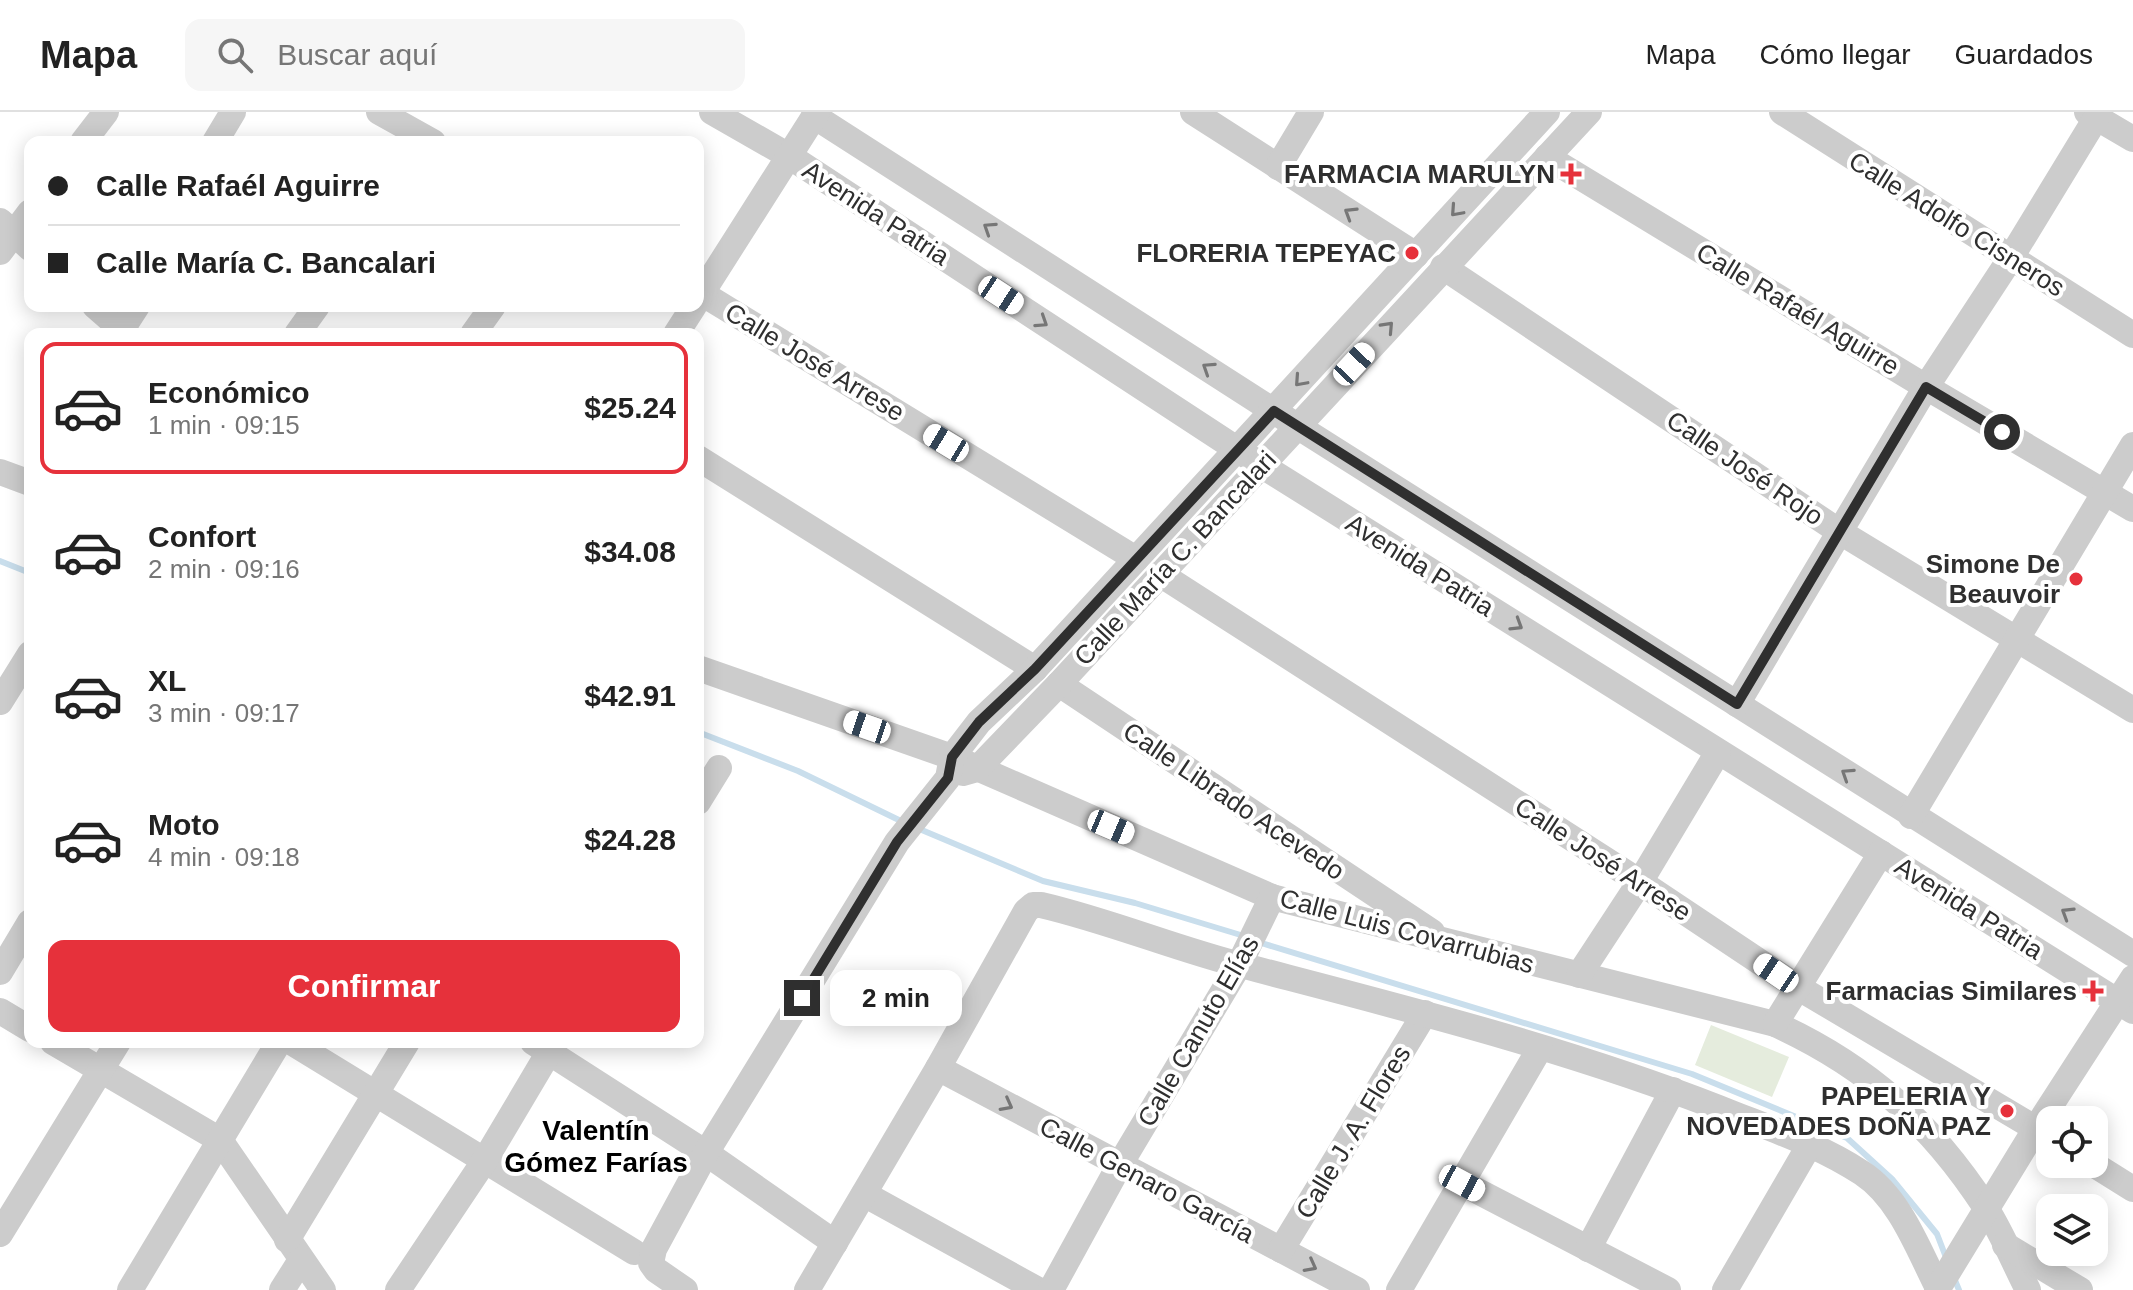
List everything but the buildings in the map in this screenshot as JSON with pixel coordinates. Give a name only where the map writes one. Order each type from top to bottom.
[{"type":"street","points":[[88,136],[106,112]]},
{"type":"street","points":[[219,136],[233,112]]},
{"type":"street","points":[[379,112],[422,136]]},
{"type":"street","name":"Avenida Patria","points":[[712,112],[789,156],[1261,465],[2126,1006]]},
{"type":"street","points":[[1193,112],[1416,255]]},
{"type":"street","points":[[1278,167],[1311,112]]},
{"type":"street","name":"Calle María C. Bancalari","points":[[643,1257],[654,1249],[706,1153],[897,842],[946,775],[979,722],[1035,669],[1547,112]]},
{"type":"street","name":"Calle María C. Bancalari","points":[[977,769],[1589,112]]},
{"type":"street","name":"Calle Adolfo Cisneros","points":[[1782,112],[2133,335]]},
{"type":"street","points":[[704,288],[816,114]]},
{"type":"street","name":"Avenida Patria","points":[[816,114],[1297,426],[2133,954]]},
{"type":"street","points":[[1737,704],[1926,387],[2010,259],[2092,115],[2133,139]]},
{"type":"street","name":"Calle Rafaél Aguirre","points":[[1547,157],[2133,509]]},
{"type":"street","points":[[11,239],[24,221]]},
{"type":"street","name":"Calle José Rojo","points":[[1443,267],[1840,532],[2133,710]]},
{"type":"street","name":"Calle José Arrese","points":[[704,301],[1136,559]]},
{"type":"street","points":[[101,312],[117,328]]},
{"type":"street","points":[[1911,816],[2133,445]]},
{"type":"street","points":[[704,462],[1035,669]]},
{"type":"street","name":"Calle José Arrese","points":[[1160,574],[1640,882],[1799,988],[2036,1128]]},
{"type":"street","points":[[0,702],[24,664]]},
{"type":"street","name":"Calle Luis Covarrubias","points":[[704,671],[946,775],[977,769],[1268,906],[1450,943],[1775,1024],[1836,1055],[1870,1077],[1947,1151],[1982,1216],[2005,1245],[2028,1290]]},
{"type":"street","name":"Calle Librado Acevedo","points":[[1059,684],[1450,943]]},
{"type":"street","points":[[1579,975],[1640,882],[1718,752]]},
{"type":"street","points":[[704,792],[719,768]]},
{"type":"street","points":[[1775,1024],[1881,853]]},
{"type":"street","points":[[807,1290],[1026,911],[1033,905],[1048,906],[1540,1048],[1673,1090],[1810,1144],[1864,1174],[1885,1194],[1940,1286],[1982,1216],[2036,1142]]},
{"type":"street","name":"Calle Canuto Elías","points":[[1051,1290],[1119,1166],[1240,961],[1268,906]]},
{"type":"street","points":[[0,972],[24,932]]},
{"type":"street","points":[[2060,1106],[2126,1006],[2133,978]]},
{"type":"street","points":[[0,1011],[24,1025]]},
{"type":"street","name":"Calle J. A. Flores","points":[[1281,1250],[1425,1013]]},
{"type":"street","points":[[63,1048],[220,1140],[323,1290]]},
{"type":"street","points":[[0,1234],[114,1048]]},
{"type":"street","points":[[130,1290],[275,1048]]},
{"type":"street","points":[[301,1048],[643,1257],[679,1288]]},
{"type":"street","points":[[282,1290],[294,1250],[403,1048]]},
{"type":"street","points":[[404,1288],[485,1160],[544,1048]]},
{"type":"street","points":[[550,1048],[835,1243]]},
{"type":"street","points":[[1399,1290],[1540,1048]]},
{"type":"street","name":"Calle Genaro García","points":[[938,1068],[1357,1290]]},
{"type":"street","points":[[1588,1249],[1673,1090]]},
{"type":"street","points":[[1725,1290],[1810,1144]]},
{"type":"street","points":[[2108,1173],[2133,1189]]},
{"type":"street","points":[[1462,1183],[1668,1290]]},
{"type":"street","points":[[864,1194],[1038,1290]]},
{"type":"street","points":[[2005,1245],[2080,1290]]},
{"type":"green space","points":[[1711,1025],[1789,1057],[1772,1097],[1695,1065]]},
{"type":"waterway","points":[[0,561],[24,571]]},
{"type":"waterway","points":[[704,734],[798,771],[903,822]]},
{"type":"waterway","points":[[917,828],[1043,881],[1135,903],[1244,936]]},
{"type":"waterway","points":[[1258,942],[1692,1074],[1847,1138],[1892,1179],[1937,1234],[1947,1260]]},
{"type":"waterway","points":[[1954,1278],[1959,1290]]},
{"type":"place","name":"FARMACIA MARULYN","points":[[1571,174]]},
{"type":"place","name":"FLORERIA TEPEYAC","points":[[1412,253]]},
{"type":"place","name":"Simone De Beauvoir","points":[[2076,579]]},
{"type":"place","name":"Farmacias Similares","points":[[2093,991]]},
{"type":"place","name":"PAPELERIA Y NOVEDADES DOÑA PAZ","points":[[2007,1111]]},
{"type":"district","name":"Valentín Gómez Farías","points":[[596,1146]]},
{"type":"route","points":[[802,998],[897,842],[948,778],[952,757],[979,722],[1035,669],[1274,411],[1737,704],[1926,387],[2002,432]]}]
